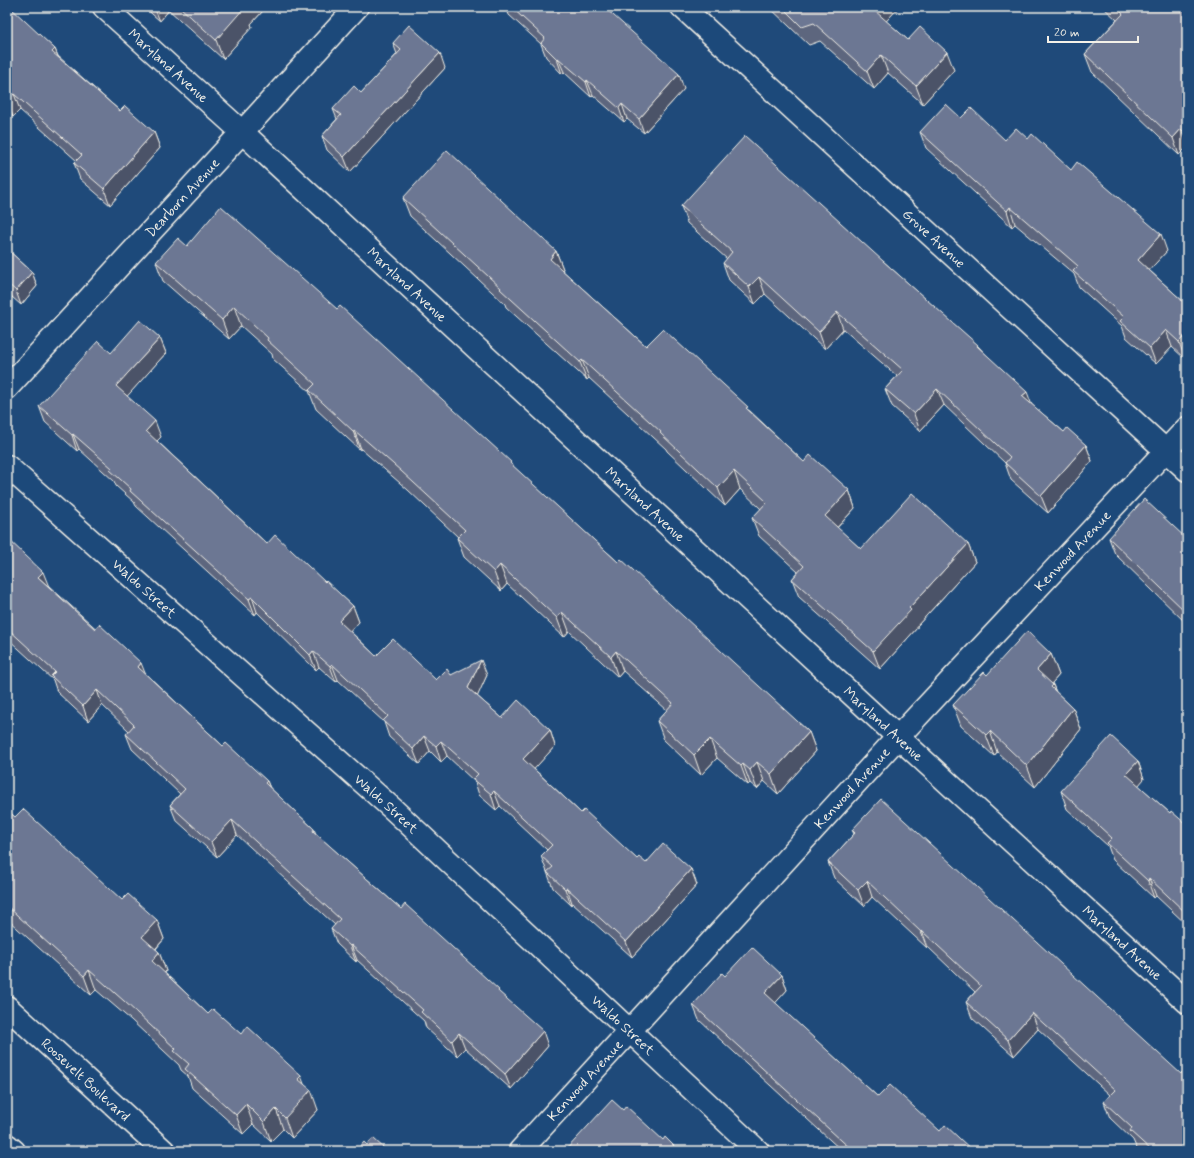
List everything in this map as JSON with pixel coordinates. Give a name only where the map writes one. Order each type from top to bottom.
[{"type":"street","name":"Maryland Avenue","points":[[104,7],[242,131],[898,738],[1187,1002]]},
{"type":"street","name":"Dearborn Avenue","points":[[7,388],[357,7]]},
{"type":"street","name":"Grove Avenue","points":[[682,7],[1187,470]]},
{"type":"street","name":"Kenwood Avenue","points":[[520,1151],[898,738],[1187,428]]},
{"type":"street","name":"Waldo Street","points":[[7,466],[394,810],[758,1151]]},
{"type":"street","name":"Roosevelt Boulevard","points":[[7,1007],[164,1151]]},
{"type":"street","points":[[7,1145],[14,1151]]},
{"type":"building","points":[[7,7],[10,7],[55,49],[52,52],[120,111],[125,106],[154,132],[104,189],[74,163],[82,155],[14,94],[7,100]]},
{"type":"building","points":[[180,7],[245,7],[216,40]]},
{"type":"building","points":[[511,7],[604,7],[679,74],[639,119],[622,104],[619,108],[587,80],[586,82],[558,58],[557,59],[541,43],[545,38]]},
{"type":"building","points":[[782,7],[876,7],[874,10],[908,40],[920,27],[947,52],[916,86],[881,55],[867,71],[814,23],[802,27]]},
{"type":"building","points":[[1116,7],[1182,7],[1187,11],[1187,130],[1185,133],[1181,129],[1173,138],[1085,54],[1123,14]]},
{"type":"building","points":[[409,25],[440,53],[344,157],[322,136],[341,115],[333,109],[354,86],[361,93],[401,50],[393,43]]},
{"type":"building","points":[[946,104],[961,118],[971,108],[1005,140],[1016,128],[1028,139],[1032,134],[1071,170],[1077,162],[1161,234],[1138,260],[1187,305],[1187,333],[1179,342],[1166,330],[1150,348],[1120,321],[1124,317],[1073,271],[1078,266],[1010,207],[1007,211],[920,132]]},
{"type":"building","points":[[745,136],[978,345],[977,346],[1027,392],[1022,396],[1064,432],[1067,428],[1086,445],[1041,496],[1005,463],[1010,457],[937,389],[914,414],[885,389],[903,370],[837,312],[819,332],[759,277],[749,287],[723,263],[732,252],[681,206]]},
{"type":"building","points":[[447,150],[556,251],[550,259],[646,346],[663,329],[748,407],[746,408],[804,462],[810,455],[849,490],[825,516],[861,549],[912,493],[968,544],[909,608],[911,610],[873,651],[792,579],[804,566],[752,518],[767,502],[734,471],[718,488],[660,433],[661,432],[582,360],[580,362],[403,198]]},
{"type":"building","points":[[221,206],[337,309],[340,306],[618,562],[621,559],[809,732],[771,774],[757,762],[750,770],[743,764],[741,766],[710,739],[694,755],[657,721],[673,703],[616,651],[611,657],[562,612],[557,618],[500,565],[494,572],[457,538],[465,530],[309,390],[315,384],[267,340],[268,338],[234,306],[222,320],[156,262],[178,238],[187,246]]},
{"type":"building","points":[[7,249],[32,272],[16,291],[7,283]]},
{"type":"building","points":[[140,320],[160,338],[116,386],[155,421],[146,431],[267,544],[275,535],[353,606],[339,621],[376,656],[393,639],[436,680],[447,669],[451,675],[481,660],[468,688],[502,718],[518,700],[550,730],[523,759],[581,813],[584,810],[637,859],[639,857],[646,863],[663,844],[691,869],[626,942],[567,888],[565,889],[547,872],[553,867],[541,856],[552,845],[494,791],[491,794],[473,779],[478,774],[441,741],[436,746],[424,736],[413,749],[383,721],[388,716],[332,664],[330,666],[313,651],[310,655],[252,597],[249,599],[130,491],[131,489],[110,470],[112,468],[39,406],[98,341],[111,353]]},
{"type":"building","points":[[1144,499],[1187,539],[1187,613],[1109,538]]},
{"type":"building","points":[[7,538],[43,572],[38,577],[95,629],[99,624],[141,663],[138,667],[223,746],[226,743],[267,781],[265,783],[314,829],[313,831],[401,909],[405,904],[543,1031],[505,1074],[459,1033],[452,1041],[421,1012],[423,1010],[351,945],[350,946],[331,929],[340,919],[232,820],[211,842],[170,805],[185,789],[126,734],[134,725],[97,690],[83,706],[51,676],[55,672],[7,628]]},
{"type":"building","points":[[1027,631],[1051,654],[1037,670],[1053,685],[1051,687],[1073,708],[1027,766],[990,731],[986,735],[953,705],[984,672],[987,675]]},
{"type":"building","points":[[1111,736],[1138,761],[1126,774],[1170,813],[1171,811],[1187,825],[1187,914],[1149,878],[1148,881],[1107,843],[1112,838],[1061,791]]},
{"type":"building","points":[[881,799],[1181,1074],[1182,1072],[1187,1077],[1187,1151],[1152,1151],[1130,1131],[1132,1128],[1104,1102],[1116,1090],[1032,1013],[1008,1040],[966,1002],[981,986],[867,881],[858,890],[828,862],[855,833],[852,830]]},
{"type":"building","points":[[23,809],[122,900],[128,894],[157,920],[142,937],[159,952],[152,961],[208,1014],[213,1009],[241,1034],[247,1026],[301,1076],[298,1079],[311,1090],[285,1118],[276,1109],[264,1122],[246,1104],[236,1115],[185,1069],[189,1064],[174,1051],[176,1049],[124,1001],[89,970],[84,976],[7,906],[7,810],[15,817]]},
{"type":"building","points":[[752,947],[782,975],[765,993],[878,1097],[890,1085],[940,1131],[945,1125],[973,1151],[853,1151],[693,1005],[722,973],[725,976]]},
{"type":"building","points":[[612,1100],[623,1110],[626,1106],[663,1140],[665,1137],[679,1151],[565,1151]]},
{"type":"building","points":[[373,1138],[387,1151],[356,1151],[364,1142],[367,1145]]}]
